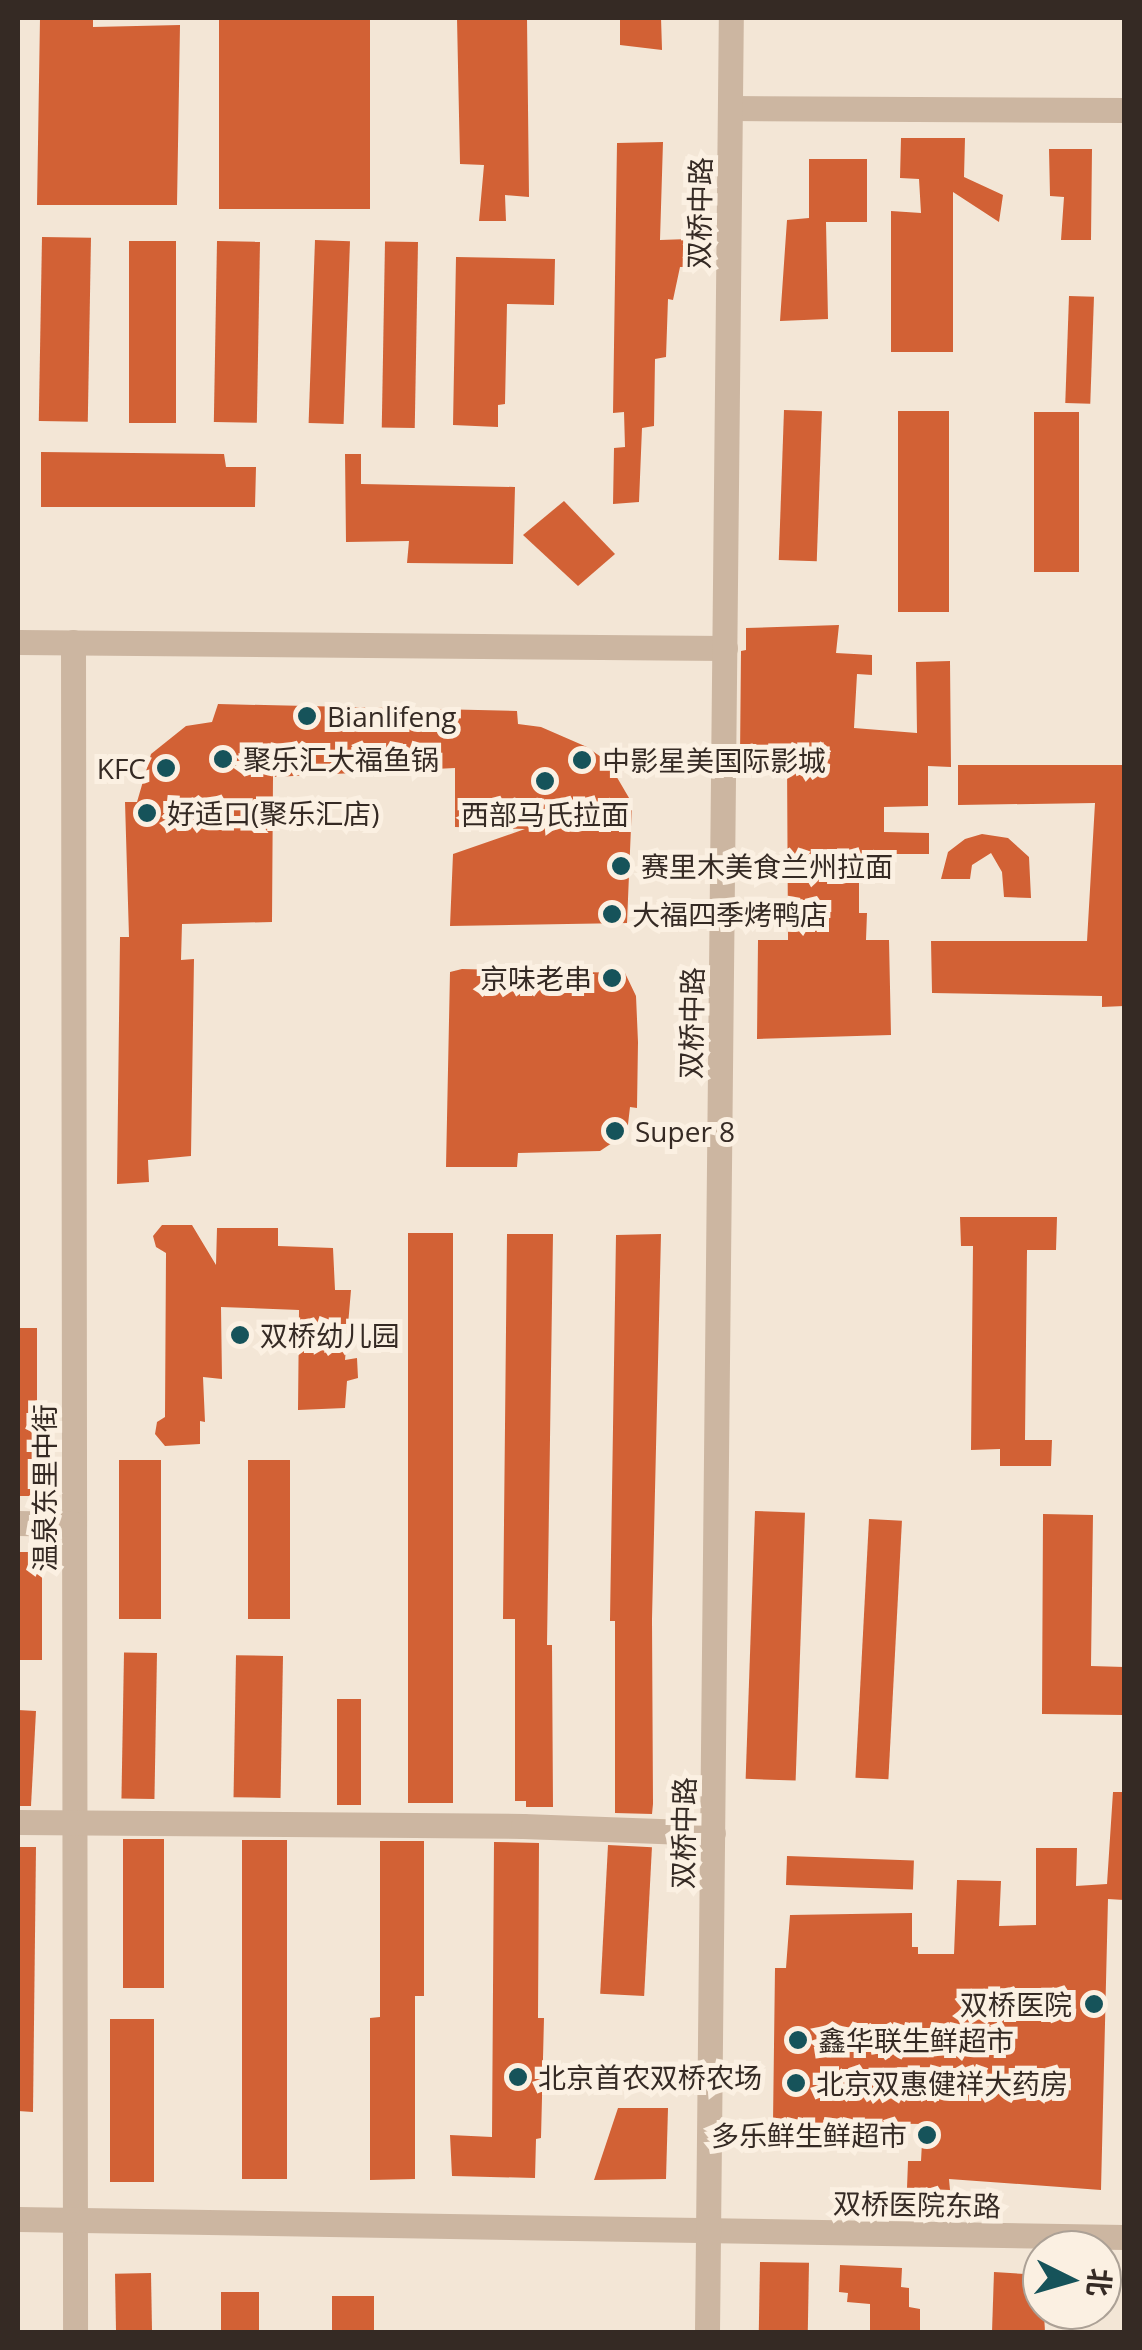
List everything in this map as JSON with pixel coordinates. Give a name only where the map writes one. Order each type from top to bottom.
[{"type":"street","name":"双桥中路","points":[[707,2332],[730,18]]},
{"type":"street","points":[[730,108],[1124,110]]},
{"type":"street","points":[[18,642],[725,648]]},
{"type":"street","name":"温泉东里中街","points":[[73,642],[75,2332]]},
{"type":"street","points":[[18,1523],[74,1524]]},
{"type":"street","points":[[18,1822],[523,1826],[713,1833]]},
{"type":"street","name":"双桥医院东路","points":[[18,2219],[1124,2237]]},
{"type":"building","points":[[40,18],[93,18],[93,27],[180,25],[177,205],[37,205]]},
{"type":"building","points":[[457,18],[527,18],[529,197],[505,195],[506,221],[479,221],[484,165],[460,164]]},
{"type":"building","points":[[620,18],[661,18],[662,50],[620,45]]},
{"type":"building","points":[[219,19],[370,19],[370,209],[219,209]]},
{"type":"building","points":[[901,138],[965,138],[964,177],[1003,195],[999,222],[953,192],[953,352],[891,352],[891,211],[921,213],[919,179],[900,178]]},
{"type":"building","points":[[663,142],[660,240],[689,239],[705,253],[705,267],[680,267],[673,300],[668,299],[666,357],[655,359],[654,426],[642,428],[639,502],[613,504],[614,448],[625,447],[624,412],[613,413],[617,143]]},
{"type":"building","points":[[1049,149],[1092,149],[1091,240],[1061,240],[1064,197],[1050,196]]},
{"type":"building","points":[[809,159],[867,159],[867,222],[826,222],[828,319],[780,321],[787,220],[809,218]]},
{"type":"building","points":[[42,237],[91,238],[88,422],[39,421]]},
{"type":"building","points":[[315,240],[350,241],[344,424],[309,423]]},
{"type":"building","points":[[129,241],[176,241],[176,423],[129,423]]},
{"type":"building","points":[[217,241],[260,242],[257,423],[214,422]]},
{"type":"building","points":[[385,241],[418,242],[415,428],[382,427]]},
{"type":"building","points":[[456,257],[555,259],[554,305],[507,304],[505,404],[498,405],[498,427],[453,425]]},
{"type":"building","points":[[1069,296],[1094,297],[1090,404],[1065,403]]},
{"type":"building","points":[[784,410],[822,411],[817,561],[779,560]]},
{"type":"building","points":[[898,411],[949,411],[949,612],[898,612]]},
{"type":"building","points":[[1034,412],[1079,412],[1079,572],[1034,572]]},
{"type":"building","points":[[41,452],[224,454],[226,467],[256,467],[255,507],[41,507]]},
{"type":"building","points":[[345,454],[361,454],[361,484],[515,487],[513,564],[407,563],[409,541],[346,542]]},
{"type":"building","points":[[564,501],[615,554],[578,586],[523,535]]},
{"type":"building","points":[[839,625],[836,653],[872,655],[872,675],[857,674],[854,728],[917,733],[916,662],[950,661],[951,767],[928,766],[928,806],[884,807],[884,832],[929,833],[929,854],[859,854],[859,913],[867,913],[866,940],[889,940],[891,1035],[757,1039],[758,940],[788,940],[787,759],[740,757],[741,651],[746,650],[746,628]]},
{"type":"building","points":[[218,704],[517,711],[518,724],[541,727],[587,747],[608,762],[632,803],[627,923],[450,926],[453,854],[525,829],[455,827],[455,768],[273,777],[272,922],[182,924],[181,960],[194,959],[191,1156],[148,1160],[149,1182],[117,1184],[120,937],[129,937],[125,802],[137,802],[151,754],[186,726],[212,722]]},
{"type":"building","points":[[958,765],[1124,765],[1124,1006],[1102,1007],[1102,996],[932,993],[931,941],[1087,941],[1095,803],[958,805]]},
{"type":"building","points":[[982,834],[1008,838],[1029,857],[1031,898],[1004,897],[1002,872],[991,853],[972,865],[970,879],[941,879],[948,852],[965,839]]},
{"type":"building","points":[[462,969],[625,973],[636,996],[638,1042],[637,1108],[630,1107],[627,1133],[600,1151],[518,1153],[517,1167],[446,1167],[450,972]]},
{"type":"building","points":[[960,1217],[1057,1217],[1056,1250],[1027,1250],[1025,1440],[1052,1440],[1051,1466],[1000,1466],[1000,1449],[971,1450],[973,1246],[961,1246]]},
{"type":"building","points":[[162,1225],[192,1225],[216,1265],[217,1228],[278,1228],[278,1246],[333,1248],[335,1290],[351,1290],[345,1360],[357,1358],[358,1378],[347,1381],[345,1408],[298,1410],[299,1310],[221,1307],[222,1379],[203,1377],[205,1422],[200,1421],[200,1444],[165,1446],[155,1434],[157,1422],[165,1417],[166,1253],[156,1247],[153,1236]]},
{"type":"building","points":[[408,1233],[453,1233],[453,1803],[408,1803]]},
{"type":"building","points":[[507,1234],[553,1234],[547,1645],[552,1645],[553,1807],[526,1807],[526,1801],[515,1801],[515,1619],[503,1619]]},
{"type":"building","points":[[661,1234],[652,1619],[653,1804],[652,1814],[615,1813],[615,1621],[610,1621],[616,1235]]},
{"type":"building","points":[[18,1328],[37,1328],[37,1496],[18,1496]]},
{"type":"building","points":[[119,1460],[161,1460],[161,1619],[119,1619]]},
{"type":"building","points":[[248,1460],[290,1460],[290,1619],[248,1619]]},
{"type":"building","points":[[755,1511],[805,1513],[796,1781],[746,1779]]},
{"type":"building","points":[[1043,1514],[1093,1515],[1091,1666],[1124,1667],[1124,1715],[1042,1714]]},
{"type":"building","points":[[869,1519],[902,1521],[888,1779],[855,1778]]},
{"type":"building","points":[[18,1552],[42,1552],[42,1660],[18,1660]]},
{"type":"building","points":[[124,1652],[157,1653],[154,1799],[121,1798]]},
{"type":"building","points":[[236,1655],[283,1656],[281,1798],[234,1797]]},
{"type":"building","points":[[337,1699],[361,1699],[361,1805],[337,1805]]},
{"type":"building","points":[[18,1710],[36,1711],[31,1806],[18,1806]]},
{"type":"building","points":[[1113,1792],[1124,1792],[1124,1900],[1108,1899],[1101,2190],[949,2179],[950,2190],[907,2188],[908,2161],[921,2161],[923,2124],[773,2122],[775,1968],[786,1968],[790,1915],[912,1913],[912,1947],[918,1947],[918,1954],[954,1954],[957,1880],[1001,1881],[999,1926],[1036,1925],[1036,1848],[1077,1848],[1076,1886],[1107,1884]]},
{"type":"building","points":[[123,1839],[164,1839],[164,1988],[123,1988]]},
{"type":"building","points":[[242,1840],[287,1840],[287,2179],[242,2179]]},
{"type":"building","points":[[380,1841],[424,1841],[424,1996],[415,1996],[415,2179],[370,2180],[370,2018],[380,2017]]},
{"type":"building","points":[[494,1842],[539,1843],[538,2018],[544,2018],[541,2138],[536,2139],[535,2178],[452,2176],[450,2135],[492,2137]]},
{"type":"building","points":[[608,1845],[652,1847],[644,1996],[600,1994]]},
{"type":"building","points":[[18,1847],[36,1847],[33,2112],[18,2111]]},
{"type":"building","points":[[787,1856],[914,1860],[913,1889],[786,1885]]},
{"type":"building","points":[[110,2019],[154,2019],[154,2182],[110,2182]]},
{"type":"building","points":[[618,2108],[668,2108],[666,2179],[594,2180]]},
{"type":"building","points":[[760,2262],[809,2263],[808,2332],[759,2332]]},
{"type":"building","points":[[840,2265],[902,2268],[901,2287],[909,2288],[909,2307],[920,2309],[920,2332],[870,2332],[870,2304],[847,2302],[848,2293],[839,2292]]},
{"type":"building","points":[[994,2272],[1022,2274],[1022,2330],[1045,2332],[992,2332]]},
{"type":"building","points":[[151,2273],[152,2332],[116,2332],[115,2274]]},
{"type":"building","points":[[221,2292],[259,2292],[259,2332],[221,2332]]},
{"type":"building","points":[[332,2296],[374,2296],[374,2332],[332,2332]]},
{"type":"place","name":"Bianlifeng","points":[[307,716]]},
{"type":"place","name":"聚乐汇大福鱼锅","points":[[223,759]]},
{"type":"place","name":"中影星美国际影城","points":[[582,760]]},
{"type":"place","name":"KFC","points":[[166,768]]},
{"type":"place","name":"西部马氏拉面","points":[[545,781]]},
{"type":"place","name":"好适口(聚乐汇店)","points":[[147,813]]},
{"type":"place","name":"赛里木美食兰州拉面","points":[[621,866]]},
{"type":"place","name":"大福四季烤鸭店","points":[[612,914]]},
{"type":"place","name":"京味老串","points":[[612,978]]},
{"type":"place","name":"Super 8","points":[[615,1131]]},
{"type":"place","name":"双桥幼儿园","points":[[240,1335]]},
{"type":"place","name":"双桥医院","points":[[1094,2004]]},
{"type":"place","name":"鑫华联生鲜超市","points":[[798,2040]]},
{"type":"place","name":"北京首农双桥农场","points":[[518,2077]]},
{"type":"place","name":"北京双惠健祥大药房","points":[[796,2083]]},
{"type":"place","name":"多乐鲜生鲜超市","points":[[927,2135]]}]
